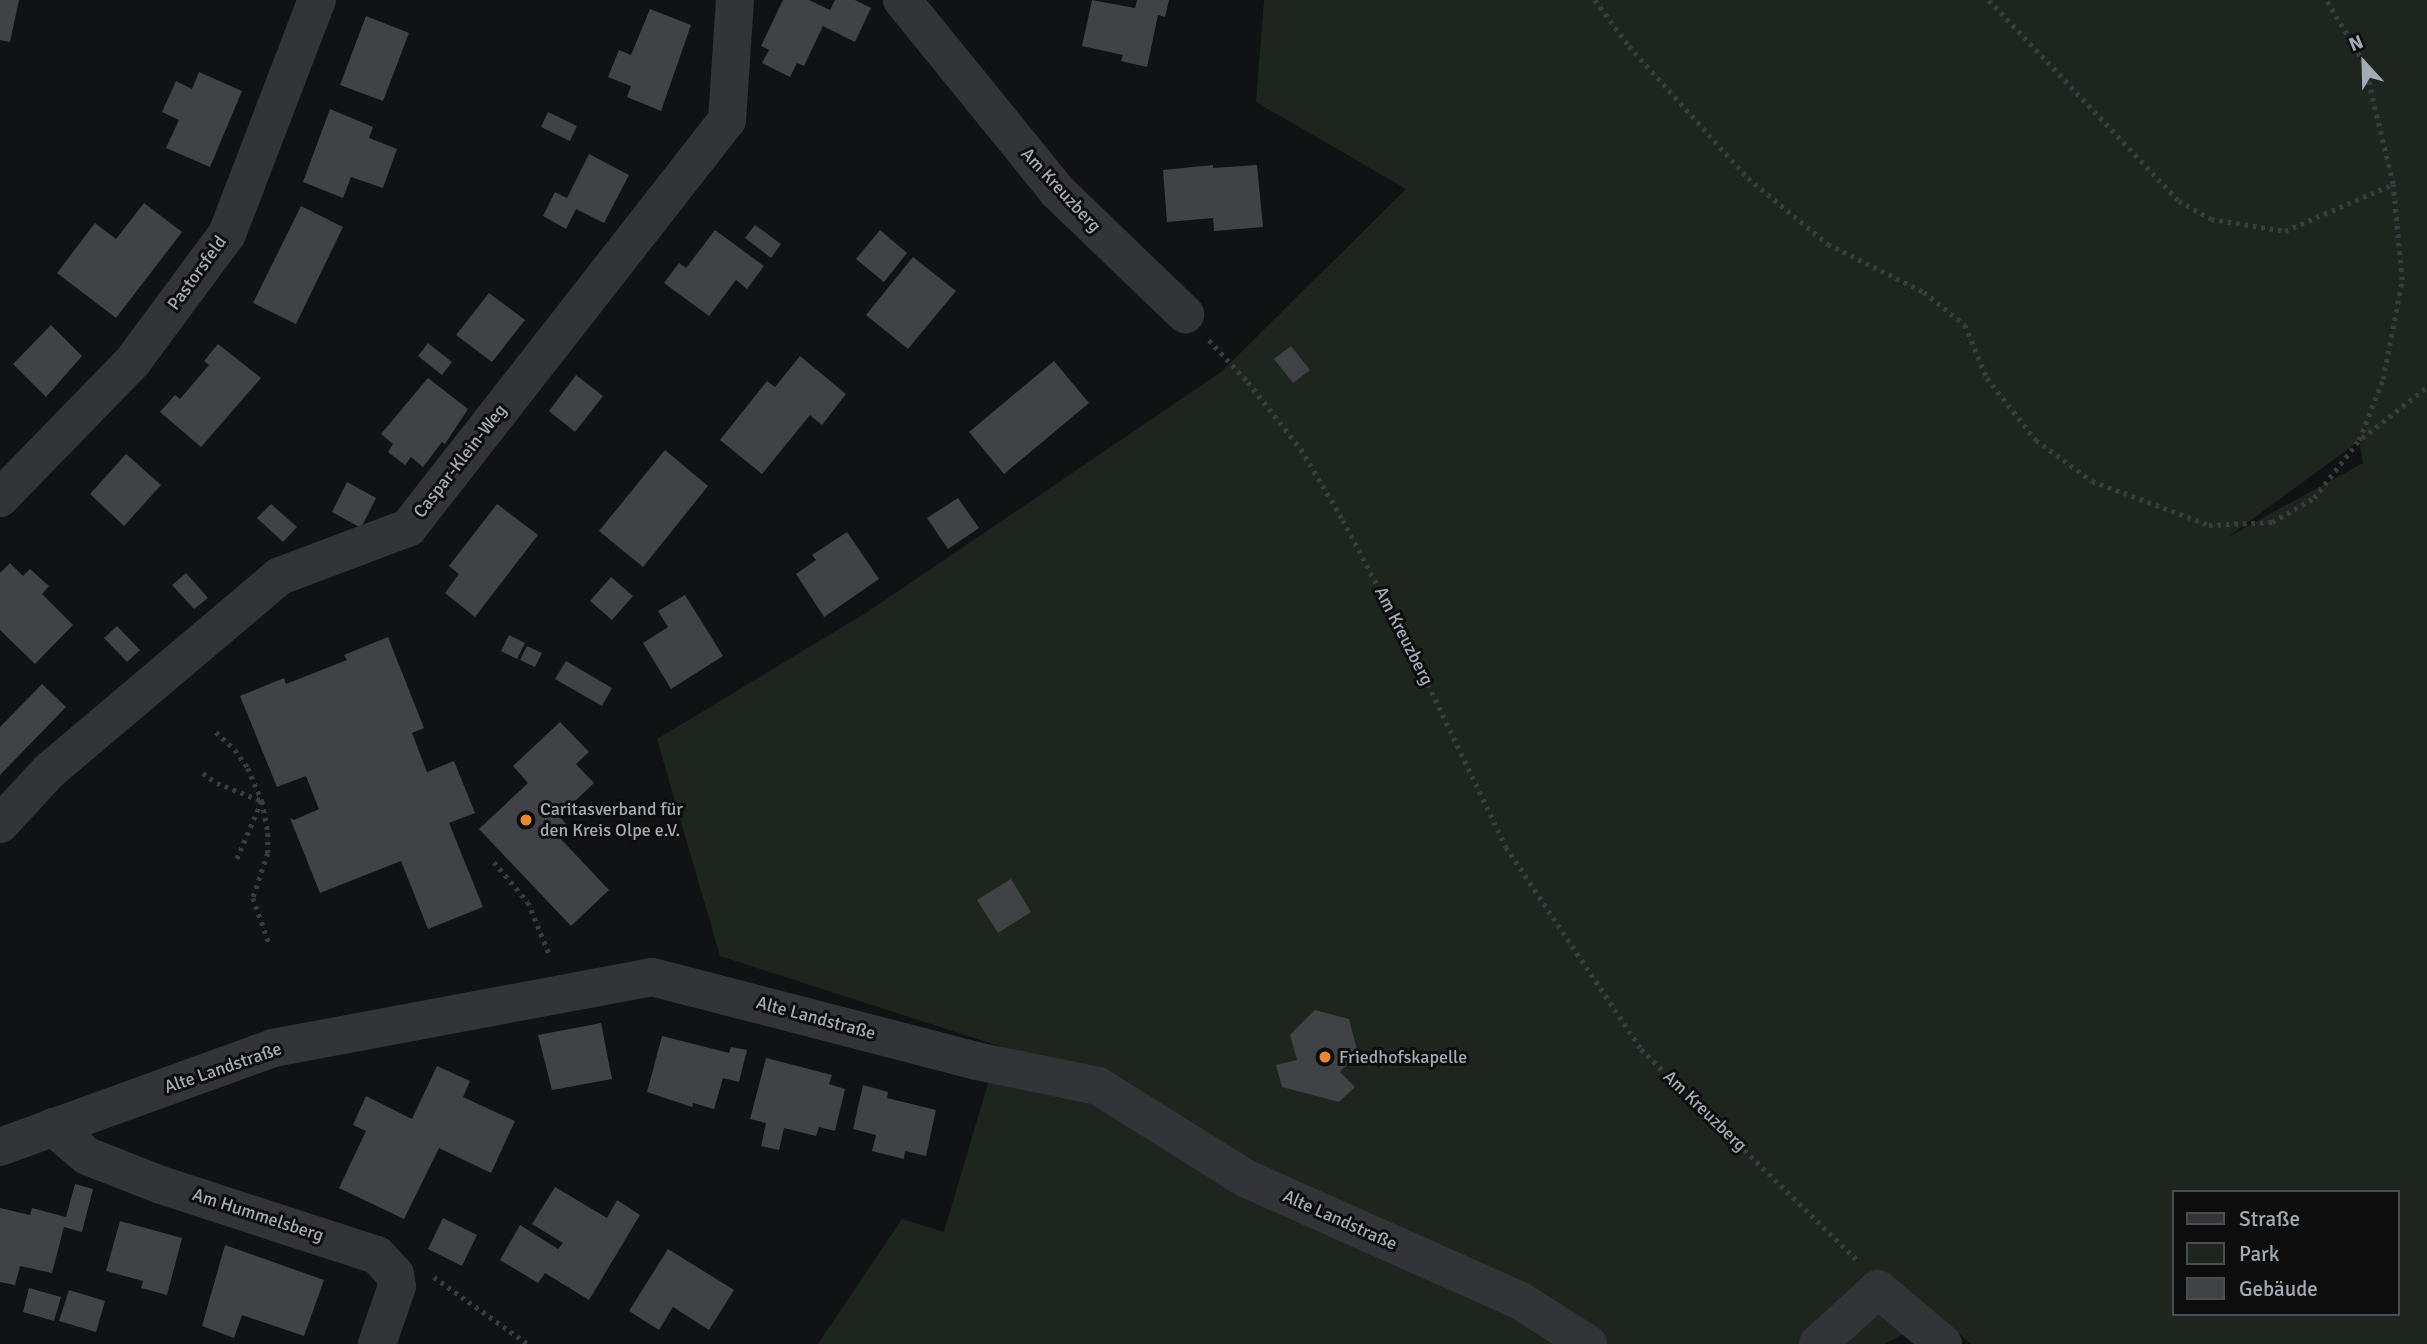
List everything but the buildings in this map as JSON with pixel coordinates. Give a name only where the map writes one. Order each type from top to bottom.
[{"type":"street","name":"Pastorsfeld","points":[[0,498],[133,361],[227,234],[317,0]]},
{"type":"street","name":"Caspar-Klein-Weg","points":[[0,824],[49,771],[280,576],[408,527],[727,120],[736,0]]},
{"type":"street","name":"Am Kreuzberg","points":[[902,0],[1057,191],[1185,314]]},
{"type":"street","name":"Alte Landstraße","points":[[0,1147],[273,1048],[652,977],[976,1061],[1098,1086],[1247,1179],[1519,1300],[1588,1344]]},
{"type":"street","name":"Am Hummelsberg","points":[[53,1128],[87,1156],[160,1185],[352,1245],[377,1255],[394,1274]]},
{"type":"street","points":[[377,1344],[395,1298],[397,1286],[394,1274]]},
{"type":"street","points":[[1818,1344],[1878,1289],[1943,1344]]},
{"type":"path","points":[[1595,0],[1629,46],[1748,178],[1828,244],[1924,292],[1965,325],[1987,378],[2036,440],[2092,481],[2209,525],[2272,522],[2314,498],[2359,440],[2427,387]]},
{"type":"path","points":[[1989,0],[2179,201],[2211,219],[2285,231],[2393,184]]},
{"type":"path","points":[[2326,0],[2364,63],[2393,184],[2402,280],[2383,379],[2359,440]]},
{"type":"path","name":"Am Kreuzberg","points":[[1185,314],[1248,382],[1301,449],[1343,520],[1417,661],[1506,847],[1641,1049],[1850,1251],[1878,1289]]},
{"type":"path","points":[[216,732],[236,750],[248,768],[262,801],[268,833],[268,853],[253,898],[269,943]]},
{"type":"path","points":[[203,773],[217,783],[262,801]]},
{"type":"path","points":[[237,859],[262,801]]},
{"type":"path","points":[[494,862],[528,902],[550,957]]},
{"type":"path","points":[[394,1274],[438,1278],[528,1344]]},
{"type":"green space","points":[[1264,0],[2427,0],[2427,1344],[1971,1344],[1940,1317],[1884,1344],[818,1344],[902,1219],[944,1232],[999,1046],[720,956],[657,739],[869,611],[1221,372],[1406,189],[1256,102]],"holes":[[[2359,441],[2363,463],[2228,537]]]},
{"type":"place","name":"Caritasverband für den Kreis Olpe e.V.","points":[[526,820]]},
{"type":"place","name":"Friedhofskapelle","points":[[1325,1057]]}]
